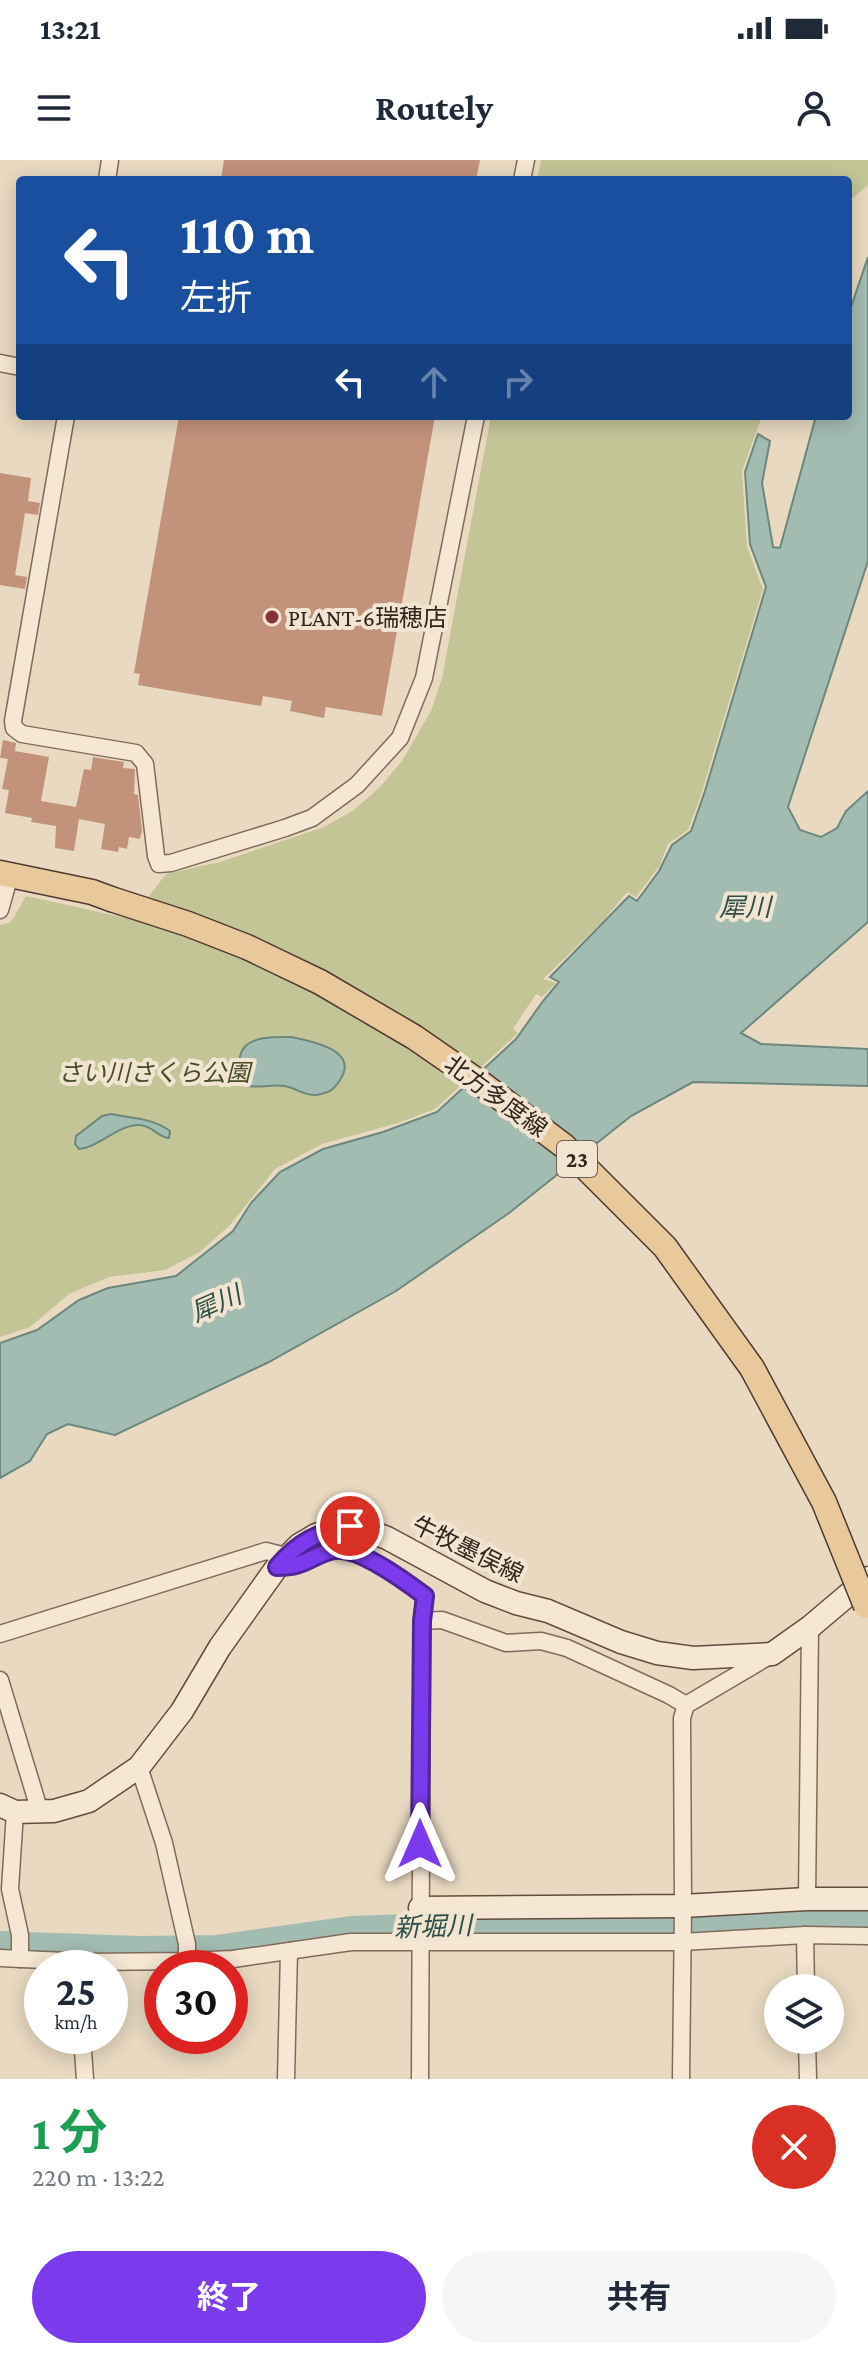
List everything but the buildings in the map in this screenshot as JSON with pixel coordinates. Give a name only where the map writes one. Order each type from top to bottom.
[{"type":"main road","name":"北方多度線","points":[[5,874],[92,892],[188,924],[247,947],[320,982],[414,1037],[564,1146],[665,1247],[752,1368],[824,1502],[867,1608]]},
{"type":"main road","name":"牛牧墨俣線","points":[[8,1809],[54,1811],[89,1801],[139,1767],[182,1711],[220,1647],[281,1562],[316,1535],[350,1526],[387,1538],[485,1591],[548,1611],[633,1646],[693,1658],[772,1654]]},
{"type":"main road","points":[[772,1654],[810,1627],[868,1578]]},
{"type":"main road","points":[[420,1926],[807,1899],[868,1899]]},
{"type":"street","points":[[65,420],[14,728],[22,734],[136,753],[145,764],[159,864],[171,863],[312,818],[357,785],[400,738],[424,678],[475,420]]},
{"type":"street","points":[[1,903],[5,874]]},
{"type":"street","points":[[0,1634],[266,1551],[291,1567],[334,1549],[352,1551],[425,1596],[422,1621],[420,2079]]},
{"type":"street","points":[[422,1621],[442,1620],[506,1643],[541,1641],[567,1648],[686,1705]]},
{"type":"street","points":[[807,1899],[810,1627]]},
{"type":"street","points":[[681,2079],[682,1718],[686,1705],[772,1654]]},
{"type":"street","points":[[0,1680],[40,1812]]},
{"type":"street","points":[[139,1767],[164,1843],[186,1950]]},
{"type":"street","points":[[8,1809],[10,1889],[20,1935],[20,1956]]},
{"type":"street","points":[[248,1957],[351,1942],[420,1926],[682,1938],[868,1936]]},
{"type":"street","points":[[805,1935],[806,1974]]},
{"type":"street","points":[[286,2079],[289,1951]]},
{"type":"street","points":[[0,1958],[24,1957]]},
{"type":"street","points":[[83,2054],[85,2079]]},
{"type":"street","points":[[807,2054],[808,2079]]},
{"type":"green space","points":[[541,160],[868,160],[868,185],[852,199],[852,176],[538,176]]},
{"type":"green space","name":"さい川さくら公園","points":[[490,420],[761,420],[742,471],[747,547],[763,589],[688,830],[668,844],[660,865],[636,897],[627,892],[602,922],[543,979],[556,983],[542,997],[536,994],[513,1029],[518,1033],[435,1109],[398,1123],[322,1144],[275,1169],[230,1225],[200,1252],[165,1270],[109,1277],[69,1294],[30,1327],[0,1337],[0,925],[11,922],[26,896],[131,919],[166,874],[220,862],[324,827],[354,810],[381,786],[402,761],[431,711],[442,678]]},
{"type":"water","name":"犀川","points":[[868,257],[868,561],[788,807],[800,830],[821,837],[837,828],[846,811],[868,791],[868,922],[741,1033],[761,1044],[868,1049],[868,1086],[693,1082],[631,1116],[509,1213],[396,1291],[267,1363],[115,1435],[68,1424],[47,1434],[30,1461],[0,1478],[0,1343],[37,1330],[79,1300],[108,1288],[176,1276],[233,1231],[251,1203],[280,1172],[323,1149],[437,1112],[516,1039],[559,982],[550,977],[629,896],[637,901],[659,871],[672,845],[691,831],[766,587],[750,544],[745,472],[758,434],[770,441],[762,483],[773,547],[780,548],[815,420],[852,420],[852,304]]},
{"type":"water","points":[[291,1037],[321,1044],[339,1054],[344,1061],[344,1070],[332,1089],[312,1095],[285,1086],[248,1086],[240,1076],[240,1056],[248,1044],[261,1039]]},
{"type":"water","points":[[111,1114],[156,1123],[170,1131],[169,1138],[139,1125],[79,1149],[75,1144],[76,1136],[102,1116]]},
{"type":"waterway","name":"新堀川","points":[[0,1945],[139,1950],[216,1949],[351,1930],[645,1920],[868,1922]]},
{"type":"place","name":"PLANT-6瑞穂店","points":[[272,617]]},
{"type":"route","points":[[350,1526],[316,1535],[299,1545],[277,1567],[309,1562],[334,1549],[352,1551],[425,1596],[422,1621],[420,1844]]}]
